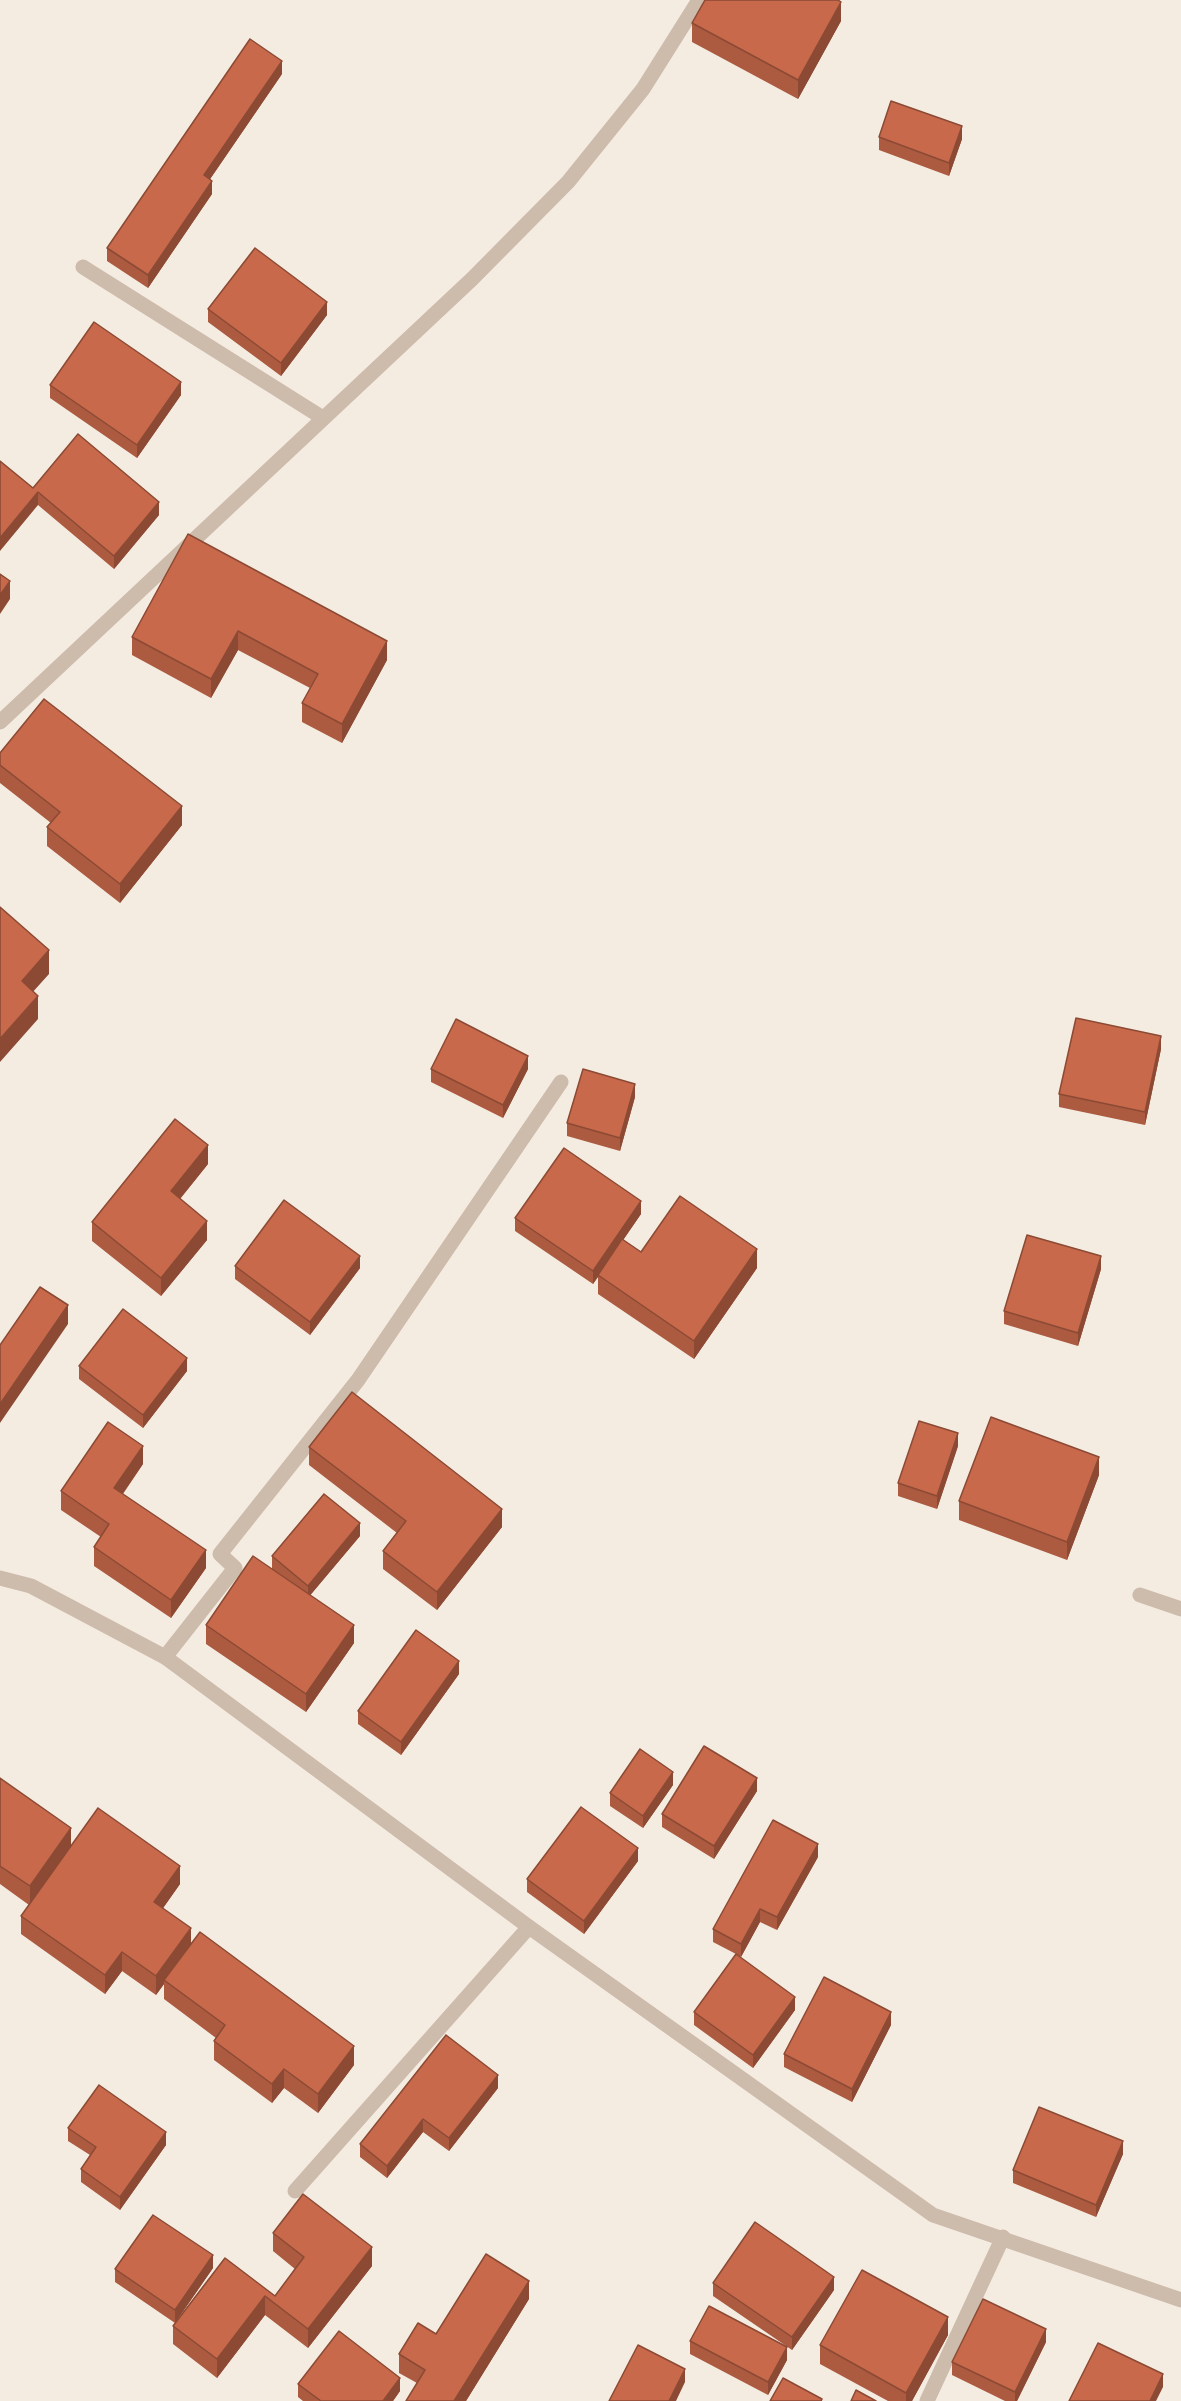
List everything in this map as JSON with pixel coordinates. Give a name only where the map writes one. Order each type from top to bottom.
[{"type":"street","points":[[0,722],[472,279],[568,182],[643,88],[699,0]]},
{"type":"street","points":[[83,267],[322,418]]},
{"type":"street","points":[[165,1657],[235,1568],[220,1554],[358,1380],[561,1082]]},
{"type":"street","points":[[0,1578],[31,1586],[165,1657],[529,1927],[933,2215],[1003,2237],[1181,2300]]},
{"type":"street","points":[[1140,1595],[1181,1609]]},
{"type":"street","points":[[295,2191],[529,1927]]},
{"type":"street","points":[[927,2401],[1003,2237]]},
{"type":"building","points":[[705,0],[838,0],[841,2],[798,80],[692,23]]},
{"type":"building","points":[[250,39],[282,61],[204,175],[212,181],[148,275],[107,248]]},
{"type":"building","points":[[891,101],[962,126],[949,163],[879,137]]},
{"type":"building","points":[[255,248],[327,302],[281,363],[208,309]]},
{"type":"building","points":[[94,322],[181,382],[137,445],[50,385]]},
{"type":"building","points":[[78,434],[159,502],[114,556],[38,492],[0,538],[0,461],[33,488]]},
{"type":"building","points":[[188,534],[387,641],[342,724],[302,703],[318,674],[238,631],[211,679],[132,637]]},
{"type":"building","points":[[0,574],[10,581],[0,595]]},
{"type":"building","points":[[44,699],[182,806],[120,884],[47,827],[60,812],[0,765],[0,753]]},
{"type":"building","points":[[0,907],[49,950],[22,981],[38,996],[0,1039]]},
{"type":"building","points":[[1076,1018],[1161,1036],[1145,1112],[1059,1094]]},
{"type":"building","points":[[456,1019],[528,1056],[503,1105],[431,1069]]},
{"type":"building","points":[[583,1069],[635,1084],[620,1138],[567,1123]]},
{"type":"building","points":[[175,1119],[208,1145],[171,1191],[207,1221],[161,1278],[92,1222]]},
{"type":"building","points":[[564,1148],[641,1201],[593,1271],[515,1218]]},
{"type":"building","points":[[680,1196],[757,1249],[694,1341],[598,1275],[622,1239],[641,1252]]},
{"type":"building","points":[[284,1200],[360,1256],[310,1322],[235,1266]]},
{"type":"building","points":[[1027,1235],[1101,1256],[1078,1333],[1004,1311]]},
{"type":"building","points":[[40,1287],[68,1305],[0,1404],[0,1345]]},
{"type":"building","points":[[123,1309],[187,1358],[143,1415],[79,1366]]},
{"type":"building","points":[[352,1392],[502,1509],[437,1592],[383,1551],[406,1521],[309,1447]]},
{"type":"building","points":[[991,1417],[1099,1457],[1067,1542],[959,1501]]},
{"type":"building","points":[[919,1421],[958,1433],[937,1496],[898,1483]]},
{"type":"building","points":[[108,1422],[143,1446],[114,1488],[206,1550],[171,1600],[94,1547],[109,1524],[61,1491]]},
{"type":"building","points":[[324,1494],[360,1523],[308,1586],[272,1556]]},
{"type":"building","points":[[253,1556],[354,1625],[306,1694],[206,1625]]},
{"type":"building","points":[[416,1630],[459,1661],[401,1742],[358,1711]]},
{"type":"building","points":[[704,1746],[757,1778],[714,1846],[662,1814]]},
{"type":"building","points":[[640,1749],[673,1772],[643,1816],[610,1793]]},
{"type":"building","points":[[0,1778],[71,1828],[30,1886],[0,1866]]},
{"type":"building","points":[[581,1807],[638,1848],[584,1921],[527,1879]]},
{"type":"building","points":[[98,1808],[180,1866],[154,1902],[191,1928],[156,1976],[122,1952],[105,1975],[21,1916]]},
{"type":"building","points":[[773,1820],[818,1844],[777,1917],[760,1909],[741,1944],[713,1929]]},
{"type":"building","points":[[200,1932],[354,2046],[318,2094],[284,2069],[272,2084],[214,2041],[225,2025],[164,1980]]},
{"type":"building","points":[[736,1954],[795,1997],[753,2055],[694,2012]]},
{"type":"building","points":[[824,1977],[891,2012],[852,2089],[784,2054]]},
{"type":"building","points":[[446,2035],[498,2075],[449,2138],[423,2119],[387,2166],[360,2144]]},
{"type":"building","points":[[99,2085],[166,2132],[120,2197],[81,2169],[96,2147],[68,2128]]},
{"type":"building","points":[[1039,2107],[1123,2141],[1096,2205],[1013,2170]]},
{"type":"building","points":[[303,2194],[372,2247],[308,2329],[265,2296],[217,2359],[173,2326],[225,2258],[275,2296],[304,2257],[273,2233]]},
{"type":"building","points":[[153,2215],[213,2255],[175,2310],[115,2269]]},
{"type":"building","points":[[755,2222],[834,2277],[792,2337],[713,2283]]},
{"type":"building","points":[[486,2254],[529,2281],[454,2401],[406,2401],[425,2370],[399,2354],[418,2323],[436,2334]]},
{"type":"building","points":[[862,2270],[948,2317],[906,2393],[820,2345]]},
{"type":"building","points":[[983,2299],[1046,2329],[1015,2392],[952,2362]]},
{"type":"building","points":[[709,2306],[787,2347],[768,2382],[690,2341]]},
{"type":"building","points":[[339,2331],[400,2378],[383,2401],[321,2401],[298,2384]]},
{"type":"building","points":[[1098,2343],[1163,2374],[1150,2401],[1069,2401]]},
{"type":"building","points":[[638,2345],[685,2369],[669,2401],[609,2401]]},
{"type":"building","points":[[783,2378],[822,2399],[821,2401],[770,2401]]},
{"type":"building","points":[[856,2390],[876,2401],[851,2401]]}]
